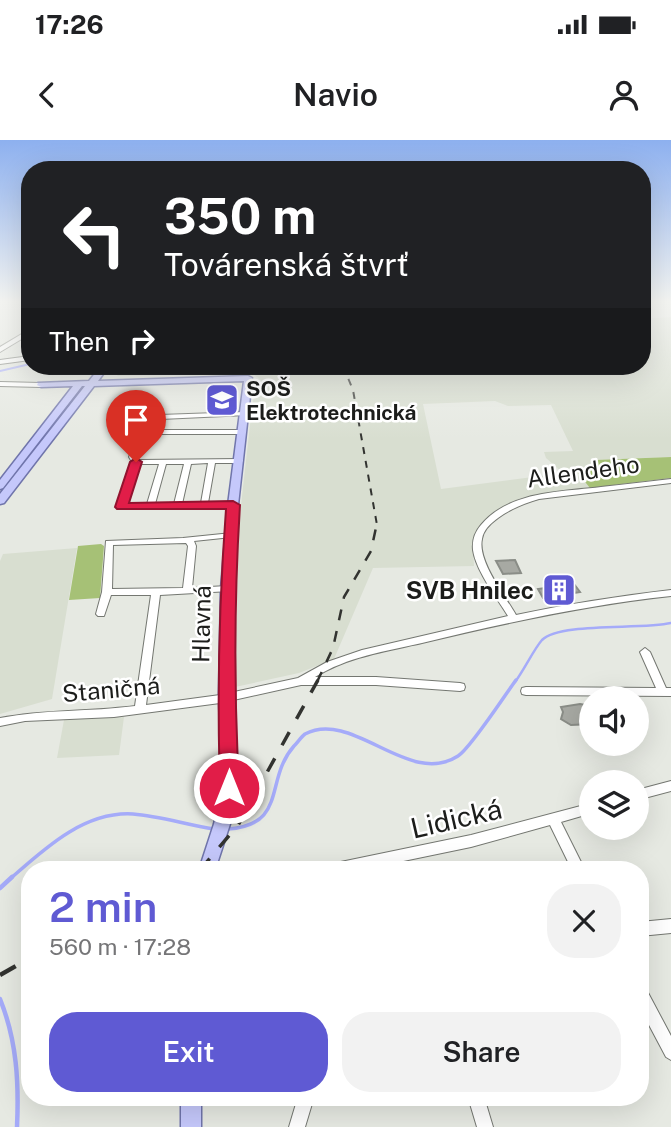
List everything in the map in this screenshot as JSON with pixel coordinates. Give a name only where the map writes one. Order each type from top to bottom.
[{"type":"main road","points":[[0,501],[90,375]]},
{"type":"main road","points":[[0,486],[68,397],[95,375]]},
{"type":"main road","points":[[108,375],[127,381]]},
{"type":"main road","points":[[62,384],[248,378]]},
{"type":"main road","name":"Hlavná","points":[[209,861],[220,831],[229,788],[227,589],[233,505],[248,378]]},
{"type":"main road","points":[[41,385],[127,381]]},
{"type":"main road","points":[[62,384],[68,397]]},
{"type":"main road","points":[[191,1106],[191,1127]]},
{"type":"street","points":[[0,362],[21,359]]},
{"type":"street","points":[[0,384],[41,385]]},
{"type":"street","points":[[10,397],[17,386]]},
{"type":"street","points":[[233,505],[122,507],[136,462],[133,457],[147,421],[156,417],[245,414]]},
{"type":"street","points":[[142,432],[243,432]]},
{"type":"street","points":[[177,506],[188,461]]},
{"type":"street","points":[[204,506],[212,461]]},
{"type":"street","points":[[136,462],[239,461]]},
{"type":"street","points":[[150,506],[163,462]]},
{"type":"street","name":"Allendeho","points":[[513,617],[477,548],[480,534],[496,515],[519,501],[671,481]]},
{"type":"street","points":[[101,614],[107,592],[109,543],[232,535]]},
{"type":"street","points":[[187,590],[191,537]]},
{"type":"street","points":[[107,592],[227,589]]},
{"type":"street","points":[[140,709],[156,592]]},
{"type":"street","points":[[301,681],[325,666],[355,655],[513,617],[671,593]]},
{"type":"street","points":[[526,691],[667,692],[645,652]]},
{"type":"street","points":[[301,681],[376,681],[460,687]]},
{"type":"street","name":"Staničná","points":[[0,722],[24,717],[140,709],[229,696],[301,681]]},
{"type":"street","points":[[649,792],[671,786]]},
{"type":"street","name":"Lidická","points":[[374,861],[471,841],[579,812]]},
{"type":"street","points":[[553,819],[574,861]]},
{"type":"street","points":[[649,928],[671,926]]},
{"type":"street","points":[[649,1009],[669,1046]]},
{"type":"street","points":[[297,1127],[303,1106]]},
{"type":"street","points":[[479,1106],[485,1127]]},
{"type":"shaded area","points":[[651,347],[671,347],[671,457],[595,460],[590,488],[519,499],[495,511],[479,530],[473,545],[474,566],[373,568],[334,659],[299,673],[235,687],[234,628],[238,532],[252,407],[255,391],[261,380],[254,375],[651,375]],"holes":[[[495,401],[508,406],[551,405],[573,451],[544,452],[546,458],[563,473],[441,489],[423,404]]]},
{"type":"shaded area","points":[[117,375],[186,375],[118,376]]},
{"type":"shaded area","points":[[77,548],[52,699],[0,714],[0,561],[3,554]]},
{"type":"shaded area","points":[[124,717],[119,755],[57,758],[64,720]]},
{"type":"green space","points":[[671,457],[671,478],[590,488],[577,472],[590,470],[595,460]]},
{"type":"green space","points":[[78,546],[104,546],[100,598],[69,600]]},
{"type":"building","points":[[515,560],[521,573],[503,574],[496,561]]},
{"type":"building","name":"SVB Hnilec","points":[[574,584],[580,592],[543,598],[538,589]]},
{"type":"building","points":[[579,704],[579,725],[571,725],[561,719],[561,707]]},
{"type":"waterway","points":[[0,371],[21,366]]},
{"type":"waterway","points":[[515,682],[539,644],[551,634],[671,623]]},
{"type":"waterway","points":[[228,829],[247,826],[267,810],[285,759],[305,734],[323,729],[342,731],[401,757],[420,763],[439,763],[458,756],[463,751],[516,680]]},
{"type":"waterway","points":[[31,861],[51,844],[82,825],[115,815],[133,814],[214,829]]},
{"type":"waterway","points":[[10,879],[21,870]]},
{"type":"waterway","points":[[0,888],[12,877]]},
{"type":"waterway","points":[[0,999],[16,1062],[17,1127]]},
{"type":"railway","points":[[347,375],[353,390],[377,524]]},
{"type":"railway","points":[[318,681],[333,648],[344,597],[371,551],[377,524]]},
{"type":"railway","points":[[208,861],[238,825],[318,681]]},
{"type":"railway","points":[[0,975],[21,963]]},
{"type":"place","name":"SOŠ Elektrotechnická","points":[[222,400]]},
{"type":"place","name":"SVB Hnilec","points":[[559,590]]},
{"type":"route","points":[[136,462],[122,507],[233,505],[227,589],[229,788]]}]
